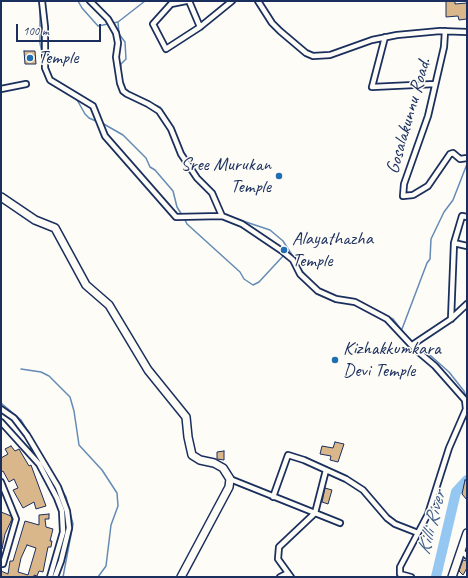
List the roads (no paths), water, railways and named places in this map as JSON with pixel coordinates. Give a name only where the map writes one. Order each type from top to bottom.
[{"type":"main road","points":[[1,197],[35,220],[55,228],[86,285],[109,305],[148,370],[186,417],[192,455],[200,460],[214,463],[223,468],[230,479],[229,486],[181,577]]},
{"type":"main road","points":[[452,577],[467,533]]},
{"type":"street","points":[[42,1],[45,27],[45,68],[50,80],[93,106],[104,136],[176,217],[222,216],[242,224],[293,260],[300,274],[317,290],[336,299],[355,302],[383,316],[435,366],[465,400],[466,404],[449,448],[428,514],[400,567],[400,574],[410,577]]},
{"type":"street","points":[[90,1],[111,24],[117,40],[116,57],[120,83],[123,91],[159,111],[169,125],[181,154],[197,178],[212,193],[222,216]]},
{"type":"street","points":[[200,27],[188,1],[171,4],[153,24],[166,49],[200,27],[232,1]]},
{"type":"street","points":[[258,1],[272,23],[288,39],[306,53],[313,56],[332,54],[385,37],[445,31],[467,32]]},
{"type":"street","name":"Gosalakunnu Road.","points":[[445,31],[444,47],[428,116],[403,190],[404,196],[414,195],[428,186],[450,154],[453,153],[460,159],[467,158]]},
{"type":"street","points":[[385,37],[372,87],[435,84]]},
{"type":"street","points":[[1,89],[26,84]]},
{"type":"street","points":[[451,318],[454,243],[462,216],[467,217]]},
{"type":"street","points":[[454,243],[467,246]]},
{"type":"street","points":[[412,345],[451,318],[467,304]]},
{"type":"street","points":[[1,409],[14,418],[27,435],[58,487],[67,511],[69,528],[61,561],[55,577]]},
{"type":"street","points":[[1,422],[39,464],[52,487],[62,511],[63,532],[50,577]]},
{"type":"street","points":[[273,497],[288,455],[326,470],[364,490],[387,518],[395,524],[418,533]]},
{"type":"street","points":[[280,577],[290,575],[278,559],[280,547],[315,513],[326,470]]},
{"type":"street","points":[[230,479],[340,523]]},
{"type":"street","points":[[1,482],[16,520],[3,564],[1,564]]},
{"type":"street","points":[[461,551],[467,556]]},
{"type":"waterway","points":[[78,1],[82,8],[98,26],[118,22],[145,1]]},
{"type":"waterway","points":[[40,5],[40,43],[43,57]]},
{"type":"waterway","points":[[118,22],[119,34],[125,42],[126,59],[121,64],[120,74]]},
{"type":"waterway","points":[[50,77],[72,91]]},
{"type":"waterway","points":[[76,98],[85,114],[89,118],[98,122]]},
{"type":"waterway","points":[[139,98],[160,107],[171,125]]},
{"type":"waterway","points":[[102,123],[123,135],[146,158],[150,167],[155,170],[173,191],[177,207],[182,215]]},
{"type":"waterway","points":[[179,143],[187,159]]},
{"type":"waterway","points":[[402,329],[427,263],[430,259],[431,239],[444,212],[453,200],[467,164]]},
{"type":"waterway","points":[[198,176],[215,192],[220,206]]},
{"type":"waterway","points":[[222,211],[225,215],[270,230],[283,241],[294,258]]},
{"type":"waterway","points":[[184,218],[187,224],[240,272],[244,279],[253,285],[259,282],[284,255]]},
{"type":"waterway","points":[[299,267],[311,282]]},
{"type":"waterway","points":[[348,299],[357,300],[365,305]]},
{"type":"waterway","points":[[380,313],[393,319],[410,341],[431,356],[449,372],[464,391],[467,399]]},
{"type":"waterway","points":[[21,369],[41,372],[49,376],[70,397],[74,411],[79,445],[102,470],[117,493],[118,506],[111,525],[106,566],[98,577]]},
{"type":"waterway","points":[[1,403],[21,420],[66,497],[73,524],[63,577]]},
{"type":"waterway","points":[[445,467],[453,444]]},
{"type":"waterway","name":"Killi River","points":[[436,577],[456,492],[467,480]]},
{"type":"place","name":"Temple","points":[[30,58]]},
{"type":"place","name":"Sree Murukan Temple","points":[[279,176]]},
{"type":"place","name":"Alayathazha Temple","points":[[284,250]]},
{"type":"place","name":"Kizhakkumkara Devi Temple","points":[[335,360]]}]
